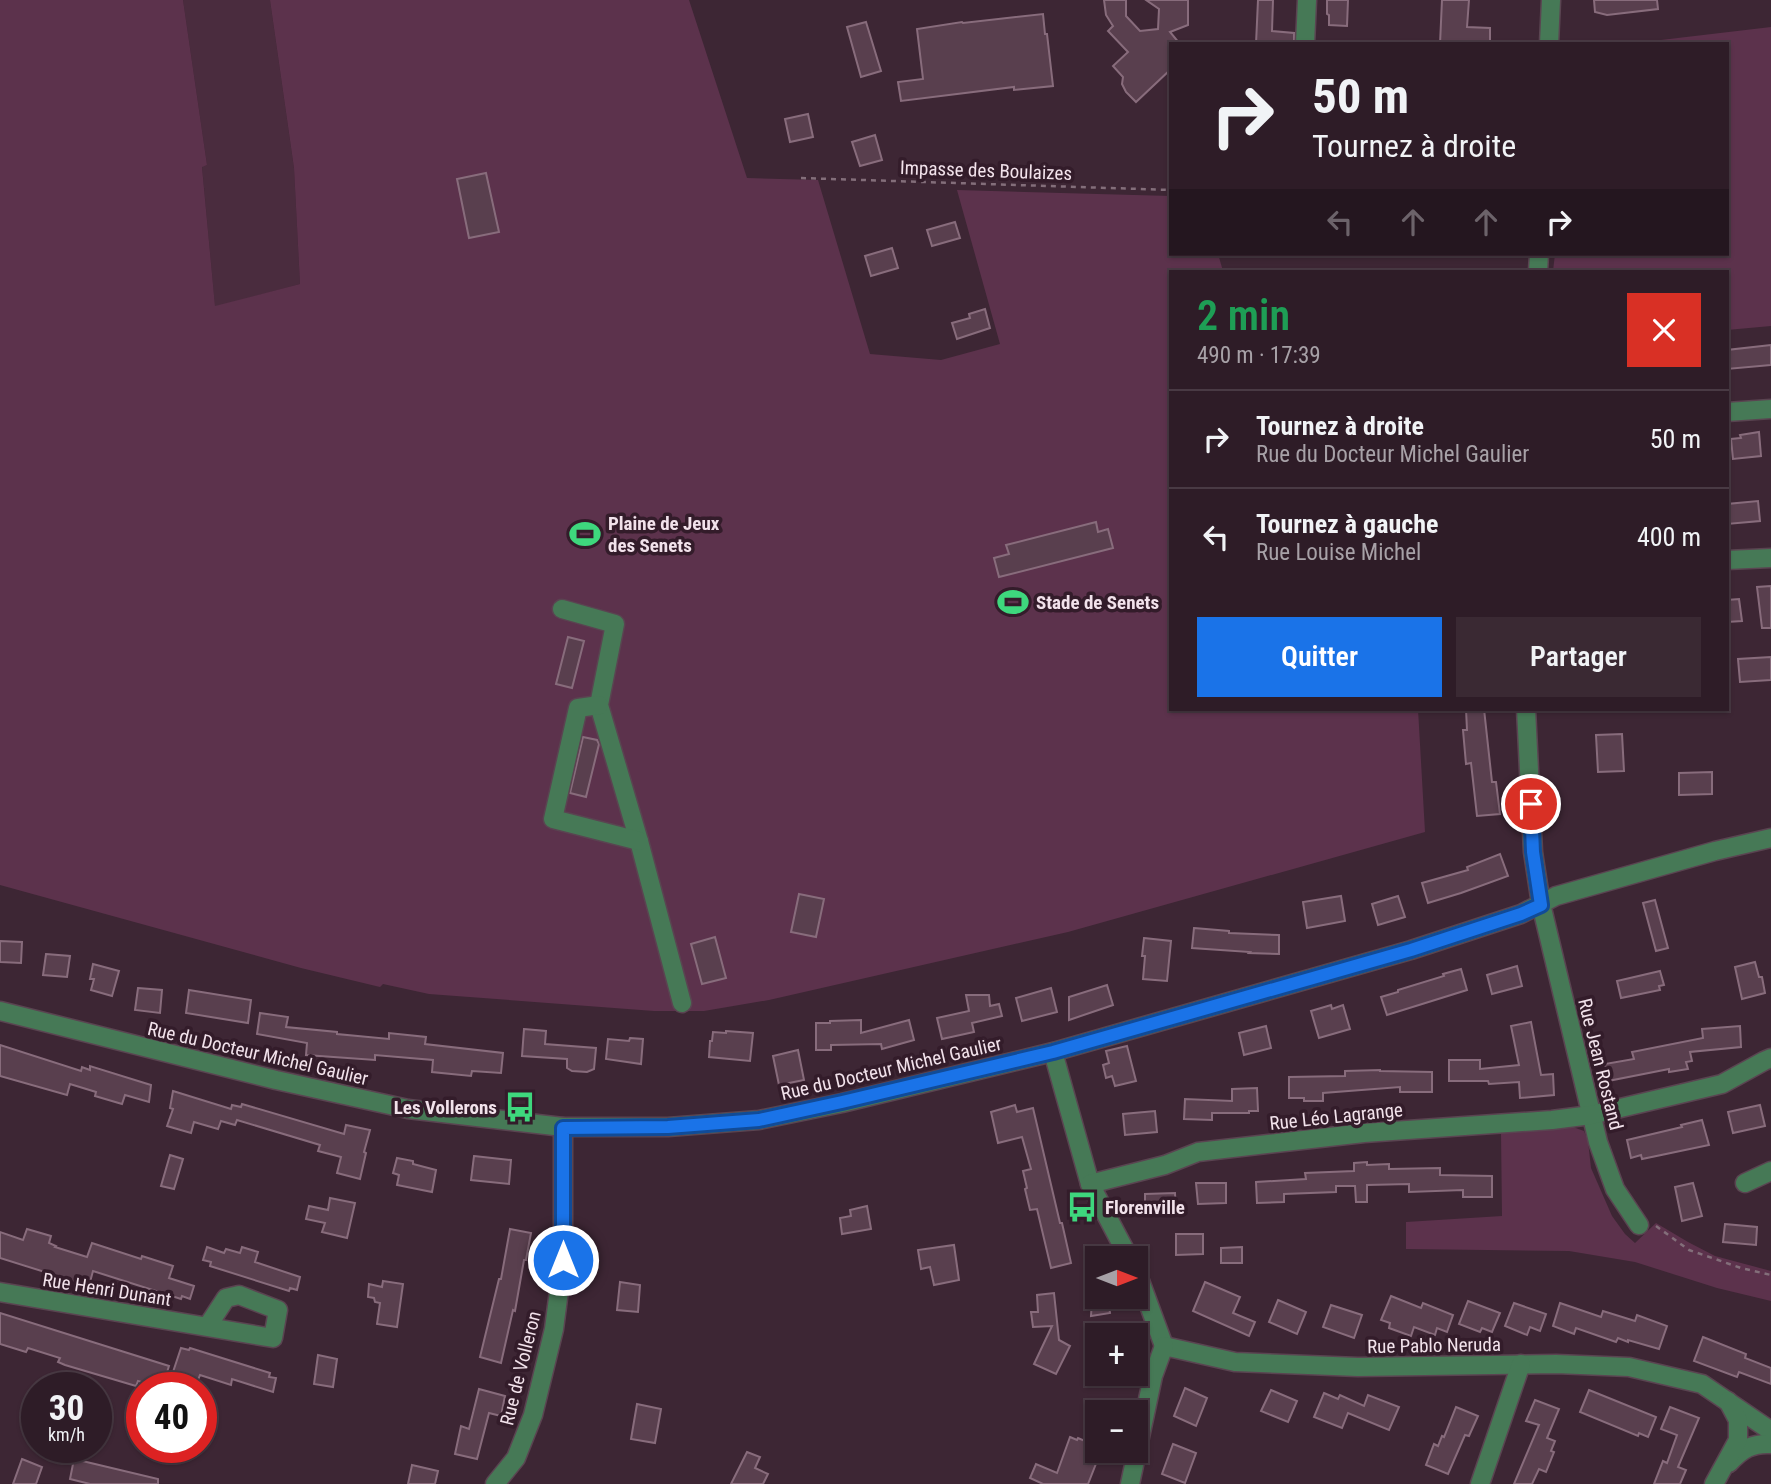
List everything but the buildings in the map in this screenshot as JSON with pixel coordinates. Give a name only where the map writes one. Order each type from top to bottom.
[{"type":"street","points":[[1305,42],[1307,0]]},
{"type":"street","points":[[1549,42],[1551,0]]},
{"type":"street","points":[[1729,412],[1771,409]]},
{"type":"street","points":[[1729,560],[1771,558]]},
{"type":"street","points":[[562,609],[615,624],[599,705],[682,1003]]},
{"type":"street","points":[[599,705],[578,708],[553,819],[639,841]]},
{"type":"street","name":"Rue Jean Rostand","points":[[1526,711],[1533,852],[1541,905],[1598,1142],[1615,1189],[1640,1225]]},
{"type":"street","name":"Rue du Docteur Michel Gaulier","points":[[0,1011],[408,1110],[563,1128],[668,1127],[759,1120],[1053,1052],[1411,950],[1521,914],[1556,896],[1771,838]]},
{"type":"street","points":[[1053,1052],[1090,1184],[1123,1246]]},
{"type":"street","name":"Rue Léo Lagrange","points":[[1090,1184],[1165,1165],[1198,1152],[1364,1133],[1591,1115],[1722,1084],[1771,1058]]},
{"type":"street","name":"Rue de Volleron","points":[[495,1484],[516,1458],[533,1415],[554,1329],[563,1260],[563,1128]]},
{"type":"street","points":[[1745,1183],[1771,1171]]},
{"type":"street","name":"Rue Henri Dunant","points":[[0,1292],[207,1327]]},
{"type":"street","points":[[1130,1484],[1153,1376],[1164,1346],[1148,1303]]},
{"type":"street","name":"Rue Pablo Neruda","points":[[1164,1346],[1235,1362],[1358,1367],[1521,1364],[1629,1367],[1702,1384],[1771,1431]]},
{"type":"street","points":[[1480,1484],[1521,1364]]},
{"type":"street","points":[[1714,1484],[1738,1440],[1738,1420],[1728,1401]]},
{"type":"street","points":[[1724,1468],[1741,1450],[1760,1443],[1771,1444]]},
{"type":"path","name":"Impasse des Boulaizes","points":[[801,178],[1169,190]]},
{"type":"path","points":[[1640,1225],[1650,1221],[1689,1250],[1771,1275]]},
{"type":"shaded area","name":"Plaine de Jeux des Senets","points":[[0,0],[183,0],[207,165],[202,167],[215,306],[300,284],[294,168],[270,0],[689,0],[747,178],[818,180],[870,354],[941,360],[1000,344],[957,190],[1169,196],[1169,256],[1219,256],[1223,270],[1169,270],[1169,711],[1418,711],[1425,832],[1068,932],[769,1000],[704,1011],[654,1011],[429,994],[383,984],[380,987],[301,968],[0,885]]},
{"type":"shaded area","points":[[183,0],[270,0],[294,168],[300,284],[215,307],[202,166],[207,165]]},
{"type":"shaded area","points":[[1771,27],[1771,326],[1729,330],[1729,270],[1553,270],[1555,256],[1729,256],[1729,42],[1644,42]]},
{"type":"shaded area","points":[[1573,1127],[1584,1131],[1591,1168],[1612,1216],[1635,1243],[1656,1223],[1715,1256],[1771,1271],[1771,1301],[1717,1288],[1635,1262],[1569,1251],[1406,1249],[1406,1222],[1502,1216],[1501,1132]]},
{"type":"place","name":"Plaine de Jeux des Senets","points":[[585,534]]},
{"type":"place","name":"Stade de Senets","points":[[1013,602]]},
{"type":"place","name":"Les Vollerons","points":[[520,1107]]},
{"type":"place","name":"Florenville","points":[[1082,1207]]},
{"type":"route","points":[[563,1260],[563,1128],[668,1127],[759,1120],[842,1102],[1053,1052],[1411,950],[1521,914],[1541,905],[1533,852],[1531,804]]}]
